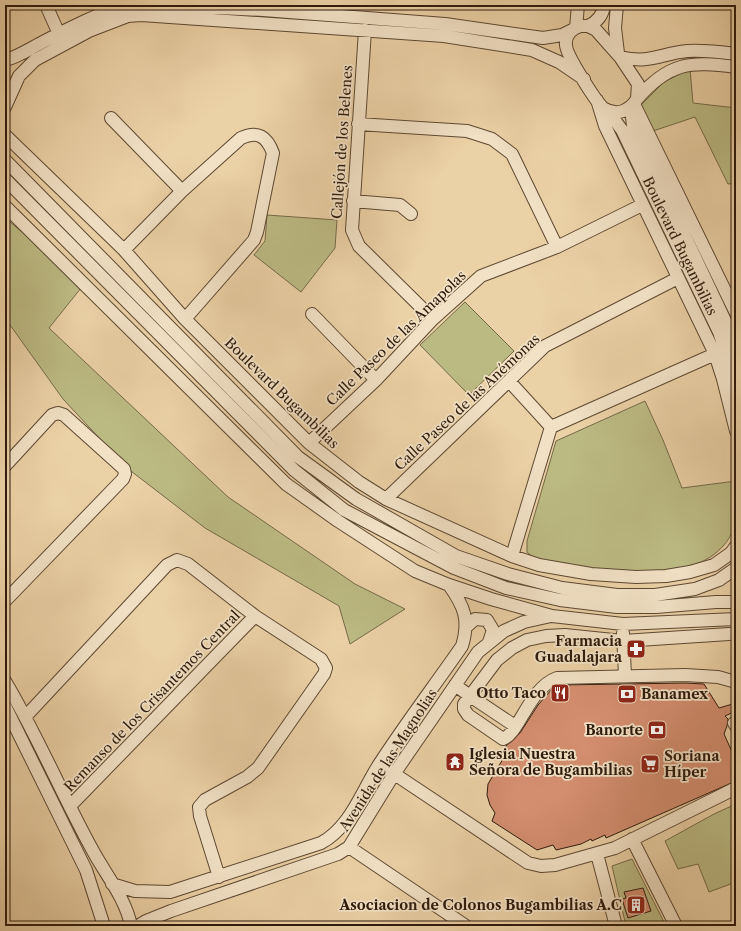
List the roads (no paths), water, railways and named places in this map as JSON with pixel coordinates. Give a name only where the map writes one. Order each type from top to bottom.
[{"type":"street","points":[[46,5],[59,34]]},
{"type":"street","points":[[5,60],[14,58],[34,46],[116,8],[128,5]]},
{"type":"street","points":[[155,5],[263,8],[445,30],[536,37],[556,37],[574,29],[588,26],[598,19],[603,11],[604,5]]},
{"type":"street","points":[[578,5],[574,29],[567,37],[566,50],[597,100]]},
{"type":"street","points":[[617,5],[614,28],[619,56]]},
{"type":"street","points":[[5,107],[19,76],[35,60],[89,31],[128,16],[141,15],[364,30],[445,30],[532,50],[559,62],[584,79]]},
{"type":"street","points":[[588,26],[596,30],[619,56],[638,84],[634,103]]},
{"type":"street","name":"Callejón de los Belenes","points":[[364,30],[352,230],[359,246],[433,319]]},
{"type":"street","points":[[532,50],[536,37]]},
{"type":"street","points":[[34,46],[33,51],[35,60]]},
{"type":"street","points":[[619,56],[652,60],[685,52],[702,50],[736,54]]},
{"type":"street","points":[[652,60],[652,66],[660,78]]},
{"type":"street","points":[[607,110],[622,112],[634,103],[660,78],[672,70],[693,63],[736,67]]},
{"type":"street","name":"Boulevard Bugambilias","points":[[597,100],[607,110],[622,130],[719,332],[736,384]]},
{"type":"street","name":"Boulevard Bugambilias","points":[[597,100],[605,126],[715,354],[736,431]]},
{"type":"street","name":"Boulevard Bugambilias","points":[[634,103],[736,313]]},
{"type":"street","name":"Boulevard Bugambilias","points":[[634,103],[633,126],[728,327],[736,349]]},
{"type":"street","points":[[111,118],[182,191]]},
{"type":"street","points":[[358,124],[467,131],[492,139],[512,154],[557,247]]},
{"type":"street","name":"Boulevard Bugambilias","points":[[5,135],[124,250],[186,319],[308,443],[344,471],[386,499],[512,556],[539,565],[591,574],[636,577],[666,576],[714,565],[731,553],[736,546]]},
{"type":"street","points":[[124,250],[182,191],[241,138],[249,135],[258,135],[269,141],[273,153],[257,232],[248,247],[186,319]]},
{"type":"street","points":[[5,160],[298,457],[356,498],[456,556],[508,574],[562,588],[617,595],[654,595],[695,589],[720,580],[736,568]]},
{"type":"street","points":[[5,179],[294,470],[344,510],[454,568],[506,588],[548,597],[617,607],[656,607],[716,602],[736,602]]},
{"type":"street","points":[[353,201],[400,205],[411,214]]},
{"type":"street","name":"Calle Paseo de las Amapolas","points":[[308,443],[376,380],[433,319],[481,276],[557,247],[642,205]]},
{"type":"street","points":[[5,206],[286,484],[334,519],[415,571],[449,585],[552,616],[622,624],[657,624],[700,620],[736,619]]},
{"type":"street","name":"Calle Paseo de las Anémonas","points":[[386,499],[545,346],[678,278]]},
{"type":"street","points":[[689,300],[706,306]]},
{"type":"street","points":[[312,314],[376,380]]},
{"type":"street","points":[[512,556],[551,427],[715,354]]},
{"type":"street","points":[[509,381],[551,427]]},
{"type":"street","points":[[5,466],[52,415],[62,414],[124,469],[125,474],[123,479],[5,601]]},
{"type":"street","points":[[242,419],[248,448]]},
{"type":"street","points":[[344,471],[356,498]]},
{"type":"street","points":[[334,519],[368,523]]},
{"type":"street","points":[[26,716],[167,565],[177,560],[188,564],[255,616],[321,659],[326,668],[324,674],[258,768],[247,777],[201,804],[199,813],[219,877]]},
{"type":"street","points":[[636,577],[695,589]]},
{"type":"street","name":"Avenida de las Magnolias","points":[[111,882],[135,890],[161,893],[178,890],[321,843],[332,837],[342,828],[379,764],[462,646],[466,627],[460,600],[449,585]]},
{"type":"street","points":[[548,597],[597,621]]},
{"type":"street","points":[[700,620],[736,607]]},
{"type":"street","name":"Remanso de los Crisantemos Central","points":[[70,806],[255,616]]},
{"type":"street","name":"Avenida de las Magnolias","points":[[138,926],[146,921],[171,911],[338,854],[348,847],[394,774],[478,652],[504,631],[524,622],[552,616]]},
{"type":"street","points":[[466,627],[475,619],[486,620],[493,630],[489,642]]},
{"type":"street","points":[[622,624],[625,676]]},
{"type":"street","points":[[733,635],[623,641],[565,635],[546,636],[527,640],[512,648],[497,660],[464,704],[466,712],[500,739],[506,738],[516,726],[535,695],[553,680],[566,677],[703,676],[727,678],[736,682]]},
{"type":"street","points":[[5,681],[26,716],[92,850],[128,912],[131,926]]},
{"type":"street","points":[[455,685],[516,726]]},
{"type":"street","points":[[5,706],[86,870],[104,926]]},
{"type":"street","points":[[379,764],[528,863],[541,866],[555,865],[597,854],[632,839],[736,788]]},
{"type":"street","points":[[632,839],[676,926]]},
{"type":"street","points":[[348,847],[466,926]]},
{"type":"street","points":[[597,854],[616,926]]},
{"type":"street","points":[[92,888],[94,882],[99,878],[105,878],[111,882]]},
{"type":"place","name":"Farmacia Guadalajara","points":[[636,649]]},
{"type":"place","name":"Otto Taco","points":[[560,693]]},
{"type":"place","name":"Banamex","points":[[627,694]]},
{"type":"place","name":"Banorte","points":[[657,730]]},
{"type":"place","name":"Iglesia Nuestra Señora de Bugambilias","points":[[455,762]]},
{"type":"place","name":"Soriana Híper","points":[[650,764]]},
{"type":"place","name":"Asociacion de Colonos Bugambilias A.C","points":[[636,905]]}]
